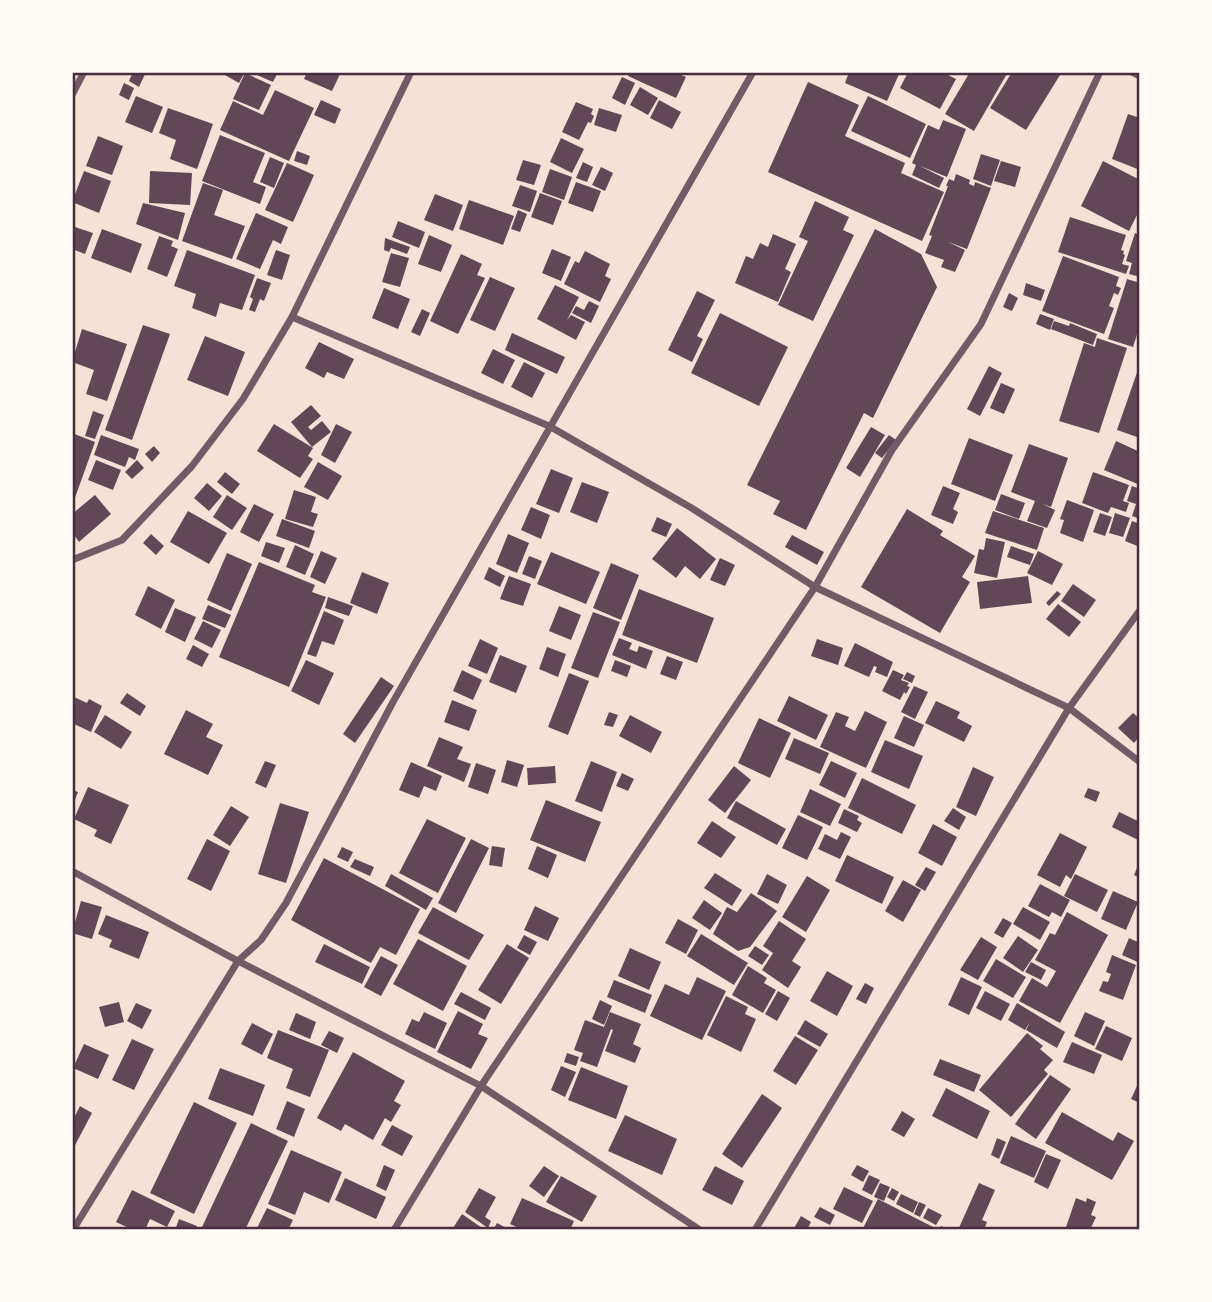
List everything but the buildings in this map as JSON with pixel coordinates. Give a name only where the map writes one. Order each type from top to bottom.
[{"type":"street","points":[[72,96],[83,72]]},
{"type":"street","points":[[72,559],[122,540],[192,466],[243,399],[292,317],[411,72]]},
{"type":"street","points":[[72,1230],[238,961],[261,940],[286,902],[393,702],[753,72]]},
{"type":"street","points":[[394,1230],[481,1086],[815,587],[892,450],[981,324],[1100,72]]},
{"type":"street","points":[[1132,72],[1140,76]]},
{"type":"street","points":[[292,317],[549,426],[690,507],[815,587],[1069,708],[1140,762]]},
{"type":"street","points":[[755,1230],[1069,708],[1140,610]]},
{"type":"street","points":[[72,871],[238,961],[481,1086],[700,1230]]}]
